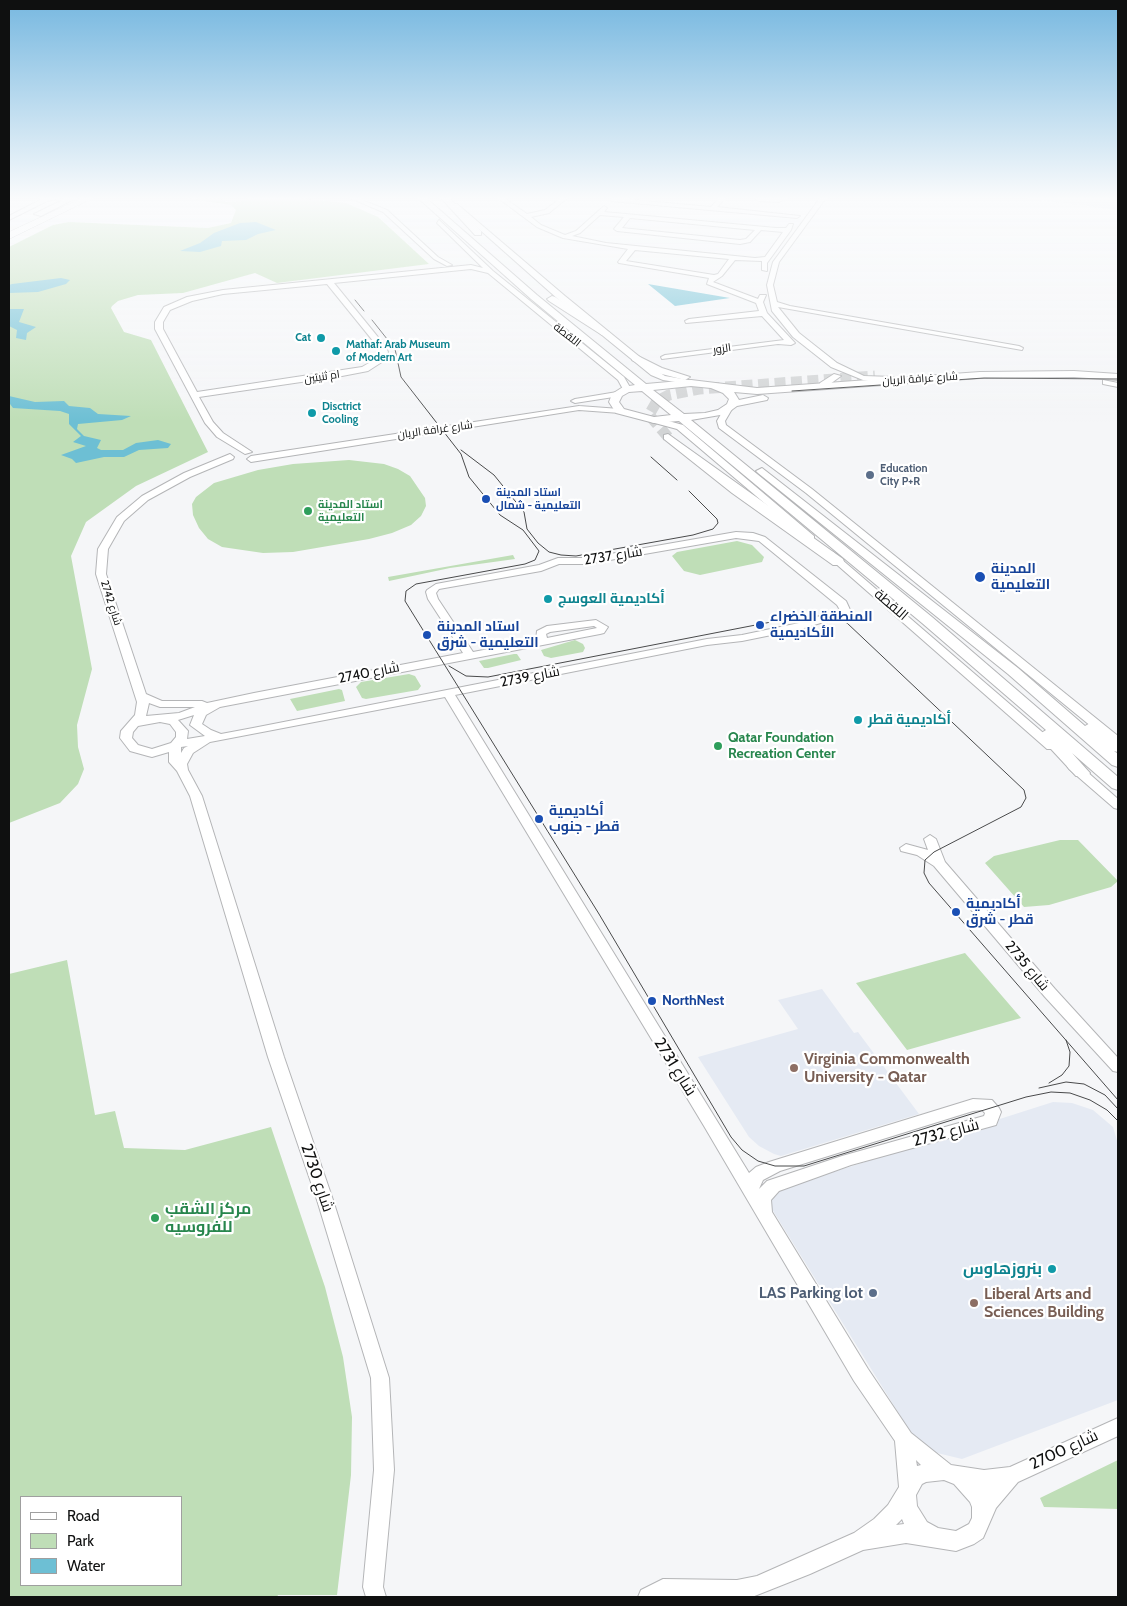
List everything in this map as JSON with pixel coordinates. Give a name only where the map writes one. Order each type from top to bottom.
[{"type":"main road","name":"اللقطة","points":[[503,273],[642,386],[689,418],[873,558],[1014,671],[1118,762]]},
{"type":"main road","name":"اللقطة","points":[[523,273],[655,385],[689,418],[1118,785]]},
{"type":"main road","points":[[534,297],[540,307],[573,341]]},
{"type":"main road","points":[[552,299],[605,333]]},
{"type":"main road","points":[[636,358],[658,370],[676,376],[751,387],[779,389]]},
{"type":"main road","points":[[875,376],[1018,371],[1074,374]]},
{"type":"main road","name":"شارع غرافة الريان","points":[[722,388],[747,391],[906,379],[1074,374],[1118,377]]},
{"type":"main road","name":"اللقطة","points":[[617,394],[627,389],[642,386],[691,382],[722,388]]},
{"type":"main road","name":"شارع غرافة الريان","points":[[731,407],[762,398],[973,383],[1106,382],[1118,384]]},
{"type":"main road","points":[[722,388],[733,396],[731,407]]},
{"type":"main road","points":[[617,394],[614,402],[620,411]]},
{"type":"main road","name":"اللقطة","points":[[620,411],[635,417],[654,420],[689,418],[731,407]]},
{"type":"main road","points":[[668,437],[736,490],[838,562]]},
{"type":"main road","points":[[767,461],[873,558]]},
{"type":"main road","points":[[727,466],[841,553],[857,562]]},
{"type":"main road","points":[[954,643],[1082,773]]},
{"type":"main road","points":[[1014,671],[1042,688],[1118,747]]},
{"type":"street","points":[[242,456],[209,423],[159,329],[159,322],[168,309],[181,302],[209,294],[330,283],[402,273]]},
{"type":"street","name":"اللقطة","points":[[492,273],[621,379],[627,389]]},
{"type":"street","name":"اللقطة","points":[[535,273],[605,333],[662,377],[691,382]]},
{"type":"street","points":[[704,273],[714,277]]},
{"type":"street","points":[[722,273],[709,281],[710,284],[744,296],[768,312],[778,325],[831,367],[837,376]]},
{"type":"street","points":[[764,273],[760,307],[784,341],[808,350]]},
{"type":"street","points":[[773,273],[770,285],[773,303],[778,314],[796,335],[850,377],[837,376],[823,385]]},
{"type":"street","name":"ام ثنيتين","points":[[194,395],[342,374],[364,368],[382,358],[384,352],[382,347],[330,283]]},
{"type":"street","points":[[773,303],[801,310],[1019,348]]},
{"type":"street","points":[[689,321],[760,307]]},
{"type":"street","points":[[778,314],[801,310]]},
{"type":"street","name":"الزور","points":[[665,357],[784,341]]},
{"type":"street","points":[[834,365],[863,378],[906,379]]},
{"type":"street","name":"شارع غرافة الريان","points":[[242,456],[427,427],[617,394]]},
{"type":"street","points":[[731,407],[721,421],[722,426],[810,491],[1118,742]]},
{"type":"street","name":"شارع غرافة الريان","points":[[242,456],[572,409],[595,408],[620,411]]},
{"type":"street","name":"اللقطة","points":[[654,420],[680,427],[1118,805]]},
{"type":"street","points":[[220,434],[231,440],[242,456]]},
{"type":"street","name":"شارع غرافة الريان","points":[[231,440],[254,448],[288,448]]},
{"type":"street","name":"شارع 2742","points":[[162,719],[142,699],[101,574],[103,549],[120,519],[145,498],[209,466],[242,456]]},
{"type":"street","name":"شارع 2737","points":[[469,654],[434,599],[431,592],[436,588],[541,568],[558,561],[587,561],[736,535],[753,536],[762,539],[807,573],[842,603],[845,609]]},
{"type":"street","name":"شارع 2739","points":[[177,745],[210,737],[228,736],[707,642],[739,639],[801,626],[846,612],[845,609]]},
{"type":"street","name":"شارع 2740","points":[[162,719],[217,704],[469,654],[600,631]]},
{"type":"street","name":"شارع 2731","points":[[448,693],[861,1375],[904,1439],[947,1472]]},
{"type":"street","points":[[182,770],[168,760],[134,748],[126,738],[127,731],[141,716],[142,699],[168,705],[217,704]]},
{"type":"street","points":[[217,704],[201,713],[196,725],[207,733],[228,736]]},
{"type":"street","name":"شارع 2740","points":[[181,730],[184,722],[197,711]]},
{"type":"street","points":[[134,724],[162,719],[174,722],[181,730],[182,738],[177,745],[152,754]]},
{"type":"street","name":"شارع 2739","points":[[181,730],[210,737]]},
{"type":"street","points":[[182,770],[183,758],[196,746],[228,736]]},
{"type":"street","name":"شارع 2730","points":[[177,745],[175,762],[182,770],[196,796],[276,1057],[365,1323],[380,1378],[384,1470],[373,1587],[376,1597]]},
{"type":"street","name":"شارع 2735","points":[[930,839],[939,863]]},
{"type":"street","name":"شارع 2735","points":[[906,848],[922,852],[939,863],[1050,993],[1118,1067]]},
{"type":"street","name":"شارع 2732","points":[[762,1171],[973,1105],[986,1104],[993,1112],[990,1121],[848,1160],[773,1186],[762,1199],[764,1212]]},
{"type":"street","points":[[732,1160],[762,1171]]},
{"type":"street","points":[[750,1190],[756,1176],[762,1171]]},
{"type":"street","name":"شارع 2700","points":[[947,1472],[984,1479],[1011,1476],[1118,1427]]},
{"type":"street","name":"شارع 2731","points":[[904,1439],[908,1490]]},
{"type":"street","points":[[648,1597],[663,1589],[690,1594],[737,1590],[752,1592],[861,1540],[881,1526],[895,1512],[908,1490],[923,1473],[947,1472],[961,1478],[978,1496],[982,1507],[982,1518],[976,1531],[967,1537],[950,1540],[906,1533],[861,1540]]},
{"type":"street","name":"شارع 2700","points":[[982,1518],[988,1502],[1011,1476]]},
{"type":"street","points":[[908,1490],[907,1506],[912,1518],[920,1529],[932,1536]]},
{"type":"shaded area","name":"Virginia Commonwealth University - Qatar","points":[[822,989],[854,1033],[858,1032],[919,1114],[781,1156],[759,1146],[749,1137],[698,1057],[798,1029],[778,1000]]},
{"type":"shaded area","name":"Liberal Arts and Sciences Building","points":[[1053,1102],[1072,1103],[1093,1110],[1113,1127],[1118,1144],[1118,1400],[962,1459],[933,1452],[914,1438],[770,1206],[770,1198],[777,1190]]},
{"type":"green space","points":[[9,273],[357,273],[277,283],[255,273],[183,293],[138,295],[118,301],[112,306],[111,308],[124,332],[151,340],[208,452],[136,486],[86,522],[71,556],[92,669],[77,725],[78,747],[84,769],[78,784],[60,803],[9,823]]},
{"type":"green space","name":"استاد المدينة التعليمية","points":[[349,460],[384,464],[410,476],[425,498],[426,506],[421,516],[411,525],[392,533],[369,539],[293,552],[263,553],[222,547],[208,539],[199,528],[193,515],[192,504],[196,497],[214,483],[258,470],[293,464]]},
{"type":"green space","points":[[737,541],[752,545],[764,557],[762,562],[700,575],[684,571],[672,556],[677,552]]},
{"type":"green space","points":[[513,555],[515,559],[450,568],[389,581],[388,577]]},
{"type":"green space","points":[[575,640],[583,644],[585,648],[583,652],[551,658],[544,656],[541,650]]},
{"type":"green space","points":[[517,654],[521,660],[488,668],[484,668],[479,661]]},
{"type":"green space","points":[[409,674],[415,676],[421,686],[418,690],[366,699],[362,698],[356,687],[361,682]]},
{"type":"green space","points":[[342,690],[345,701],[297,711],[290,699]]},
{"type":"green space","points":[[1060,840],[1078,840],[1118,881],[1111,887],[1049,905],[1024,907],[985,863],[994,856]]},
{"type":"green space","points":[[965,953],[1021,1018],[907,1050],[856,983]]},
{"type":"green space","name":"مركز الشقب للفروسيه","points":[[67,960],[95,1115],[115,1111],[124,1148],[185,1150],[271,1127],[325,1287],[343,1357],[352,1417],[351,1475],[337,1595],[278,1595],[277,1597],[9,1597],[9,974]]},
{"type":"green space","points":[[1118,1460],[1118,1509],[1044,1507],[1040,1498]]},
{"type":"water","points":[[61,278],[70,280],[66,284],[38,292],[9,293],[9,285],[12,284]]},
{"type":"water","points":[[648,284],[730,298],[675,306]]},
{"type":"water","points":[[9,309],[24,309],[19,322],[36,327],[27,333],[26,340],[16,338],[17,330],[9,326]]},
{"type":"water","points":[[9,396],[35,402],[64,401],[69,406],[90,408],[98,414],[131,416],[122,420],[78,424],[77,429],[84,436],[101,440],[97,448],[101,450],[123,450],[136,443],[158,440],[171,444],[168,448],[139,450],[124,457],[104,457],[76,463],[72,459],[61,455],[86,446],[73,442],[81,436],[69,424],[69,414],[60,411],[13,408],[10,404]]},
{"type":"tunnel","points":[[668,437],[649,415],[657,401],[669,395],[699,389],[875,376]]},
{"type":"tram line","points":[[355,300],[364,311]]},
{"type":"tram line","points":[[372,320],[395,349],[401,377],[461,454],[469,477],[500,515],[523,530],[539,551],[535,560],[525,564],[416,584],[406,591],[405,601],[599,914],[731,1137],[742,1150],[758,1161],[775,1166],[804,1166],[1026,1097],[1051,1092],[1070,1093],[1090,1100],[1107,1110],[1118,1121]]},
{"type":"tram line","points":[[792,391],[984,378],[1118,379]]},
{"type":"tram line","points":[[461,450],[494,475],[524,512],[527,529],[538,543],[549,552],[561,555],[576,556],[693,535],[713,529],[718,523],[717,519],[689,491]]},
{"type":"tram line","points":[[651,457],[677,480]]},
{"type":"tram line","points":[[449,666],[466,676],[488,677],[802,616],[825,616],[847,623],[1024,790],[1026,798],[1021,807],[934,852],[925,860],[924,873],[929,883],[1066,1040]]},
{"type":"tram line","points":[[1049,1083],[1062,1075],[1069,1066],[1070,1052],[1066,1040]]},
{"type":"tram line","points":[[1066,1040],[1118,1100]]},
{"type":"tram line","points":[[1039,1088],[1066,1082],[1084,1084],[1105,1095],[1118,1109]]},
{"type":"place","name":"Cat","points":[[321,338]]},
{"type":"place","name":"Mathaf: Arab Museum of Modern Art","points":[[336,351]]},
{"type":"place","name":"Disctrict Cooling","points":[[312,413]]},
{"type":"place","name":"Education City P+R","points":[[870,475]]},
{"type":"place","name":"استاد المدينة التعليمية - شمال","points":[[486,499]]},
{"type":"place","name":"استاد المدينة التعليمية","points":[[308,511]]},
{"type":"place","name":"المدينة التعليمية","points":[[980,577]]},
{"type":"place","name":"أكاديمية العوسج","points":[[548,599]]},
{"type":"place","name":"المنطقة الخضراء الأكاديمية","points":[[760,625]]},
{"type":"place","name":"استاد المدينة التعليمية - شرق","points":[[427,635]]},
{"type":"place","name":"أكاديمية قطر","points":[[858,720]]},
{"type":"place","name":"Qatar Foundation Recreation Center","points":[[718,746]]},
{"type":"place","name":"أكاديمية قطر - جنوب","points":[[539,819]]},
{"type":"place","name":"أكاديمية قطر - شرق","points":[[956,912]]},
{"type":"place","name":"NorthNest","points":[[652,1001]]},
{"type":"place","name":"Virginia Commonwealth University - Qatar","points":[[794,1068]]},
{"type":"place","name":"مركز الشقب للفروسيه","points":[[155,1218]]},
{"type":"place","name":"بنروزهاوس","points":[[1052,1269]]},
{"type":"place","name":"LAS Parking lot","points":[[873,1293]]},
{"type":"place","name":"Liberal Arts and Sciences Building","points":[[974,1303]]}]
